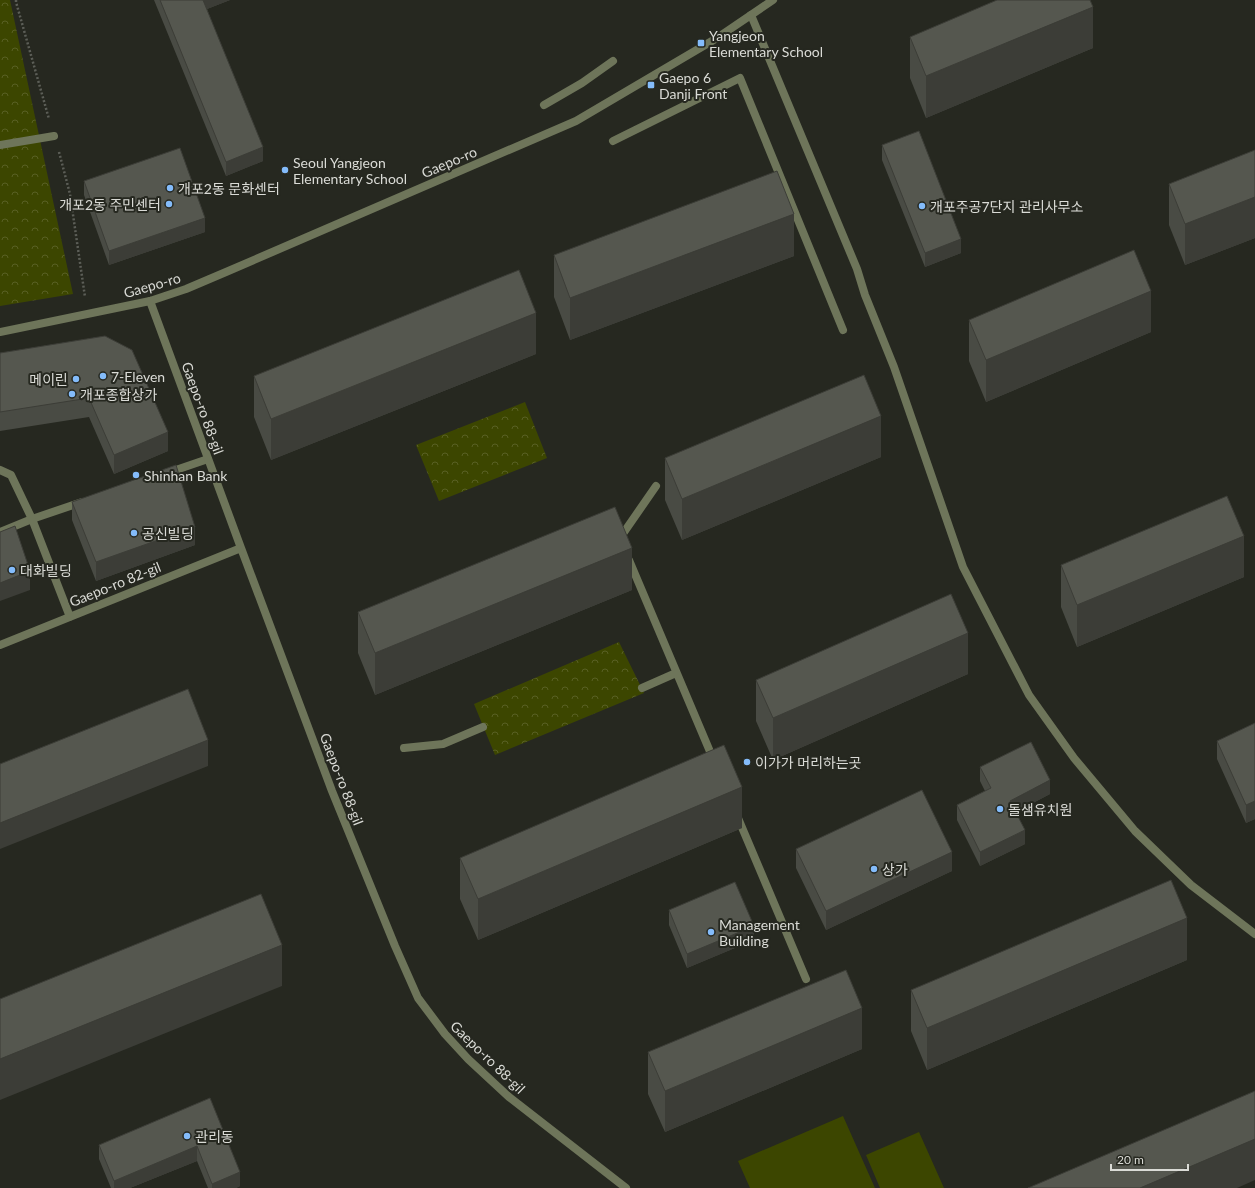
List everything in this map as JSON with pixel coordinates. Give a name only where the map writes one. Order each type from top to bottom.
[{"type":"street","name":"Gaepo-ro","points":[[0,332],[150,301],[186,289],[219,275],[576,121],[717,38],[772,0]]},
{"type":"street","points":[[750,15],[857,269],[865,295],[896,374],[963,567],[1029,694],[1074,758],[1136,831],[1192,885],[1255,934]]},
{"type":"street","points":[[544,105],[582,83],[613,61]]},
{"type":"street","points":[[613,141],[740,78],[843,330]]},
{"type":"street","points":[[0,145],[54,136]]},
{"type":"street","name":"Gaepo-ro 88-gil","points":[[150,301],[332,791],[395,946],[418,998],[445,1034],[468,1059],[503,1091],[626,1188]]},
{"type":"street","points":[[157,477],[208,459]]},
{"type":"street","points":[[0,470],[11,475],[32,519],[70,617]]},
{"type":"street","points":[[656,486],[619,537],[717,768]]},
{"type":"street","points":[[0,532],[90,499]]},
{"type":"street","name":"Gaepo-ro 82-gil","points":[[0,645],[241,548]]},
{"type":"street","points":[[642,688],[676,673]]},
{"type":"street","points":[[404,748],[443,744],[483,727]]},
{"type":"street","points":[[735,812],[806,979]]},
{"type":"green space","points":[[0,0],[10,0],[73,294],[0,306]]},
{"type":"green space","points":[[525,402],[547,458],[439,501],[416,445]]},
{"type":"green space","points":[[619,642],[644,693],[495,755],[474,704]]},
{"type":"green space","points":[[843,1116],[875,1188],[750,1188],[738,1161]]},
{"type":"green space","points":[[919,1132],[944,1188],[880,1188],[866,1155]]},
{"type":"building","points":[[160,0],[203,0],[263,147],[226,162]]},
{"type":"building","points":[[997,0],[1090,0],[1093,7],[926,76],[910,37]]},
{"type":"building","name":"개포주공7단지 관리사무소","points":[[919,131],[961,239],[925,253],[882,145]]},
{"type":"building","points":[[180,148],[205,218],[109,251],[84,181]]},
{"type":"building","points":[[1255,150],[1255,197],[1185,224],[1169,184]]},
{"type":"building","points":[[777,171],[794,214],[570,298],[554,255]]},
{"type":"building","points":[[1134,250],[1151,291],[986,360],[969,320]]},
{"type":"building","points":[[519,270],[536,313],[271,419],[254,376]]},
{"type":"building","name":"개포종합상가","points":[[105,336],[132,350],[168,432],[114,455],[89,398],[0,412],[0,353]]},
{"type":"building","points":[[864,375],[881,416],[682,499],[665,458]]},
{"type":"building","name":"공신빌딩","points":[[176,465],[195,527],[96,562],[72,502]]},
{"type":"building","points":[[1227,496],[1244,536],[1077,605],[1061,565]]},
{"type":"building","points":[[615,507],[632,548],[375,653],[358,612]]},
{"type":"building","points":[[15,526],[30,571],[0,583],[0,532]]},
{"type":"building","points":[[951,594],[968,633],[773,718],[756,680]]},
{"type":"building","points":[[188,689],[208,740],[0,823],[0,764]]},
{"type":"building","points":[[1255,723],[1255,801],[1246,805],[1217,741]]},
{"type":"building","name":"돌샘유치원","points":[[1031,742],[1050,780],[1010,801],[1025,830],[980,852],[957,805],[991,788],[980,767]]},
{"type":"building","points":[[724,745],[742,787],[478,899],[460,858]]},
{"type":"building","name":"상가","points":[[922,790],[952,852],[826,911],[796,849]]},
{"type":"building","points":[[1171,880],[1187,918],[927,1028],[911,990]]},
{"type":"building","name":"Management Building","points":[[735,882],[754,926],[687,954],[669,910]]},
{"type":"building","points":[[261,894],[282,945],[0,1059],[0,999]]},
{"type":"building","points":[[846,970],[862,1008],[665,1091],[648,1052]]},
{"type":"building","points":[[1255,1091],[1255,1139],[1140,1188],[1028,1188]]},
{"type":"building","name":"관리동","points":[[210,1098],[240,1172],[212,1184],[197,1146],[114,1181],[99,1145]]},
{"type":"place","name":"Yangjeon Elementary School","points":[[701,43]]},
{"type":"place","name":"Gaepo 6 Danji Front","points":[[651,85]]},
{"type":"place","name":"Seoul Yangjeon Elementary School","points":[[285,170]]},
{"type":"place","name":"개포2동 문화센터","points":[[170,188]]},
{"type":"place","name":"개포2동 주민센터","points":[[169,204]]},
{"type":"place","name":"개포주공7단지 관리사무소","points":[[922,206]]},
{"type":"place","name":"7-Eleven","points":[[103,376]]},
{"type":"place","name":"메이린","points":[[76,379]]},
{"type":"place","name":"개포종합상가","points":[[72,394]]},
{"type":"place","name":"Shinhan Bank","points":[[136,475]]},
{"type":"place","name":"공신빌딩","points":[[134,533]]},
{"type":"place","name":"대화빌딩","points":[[12,570]]},
{"type":"place","name":"이가가 머리하는곳","points":[[747,762]]},
{"type":"place","name":"돌샘유치원","points":[[1000,809]]},
{"type":"place","name":"상가","points":[[874,869]]},
{"type":"place","name":"Management Building","points":[[711,932]]},
{"type":"place","name":"관리동","points":[[187,1136]]}]
